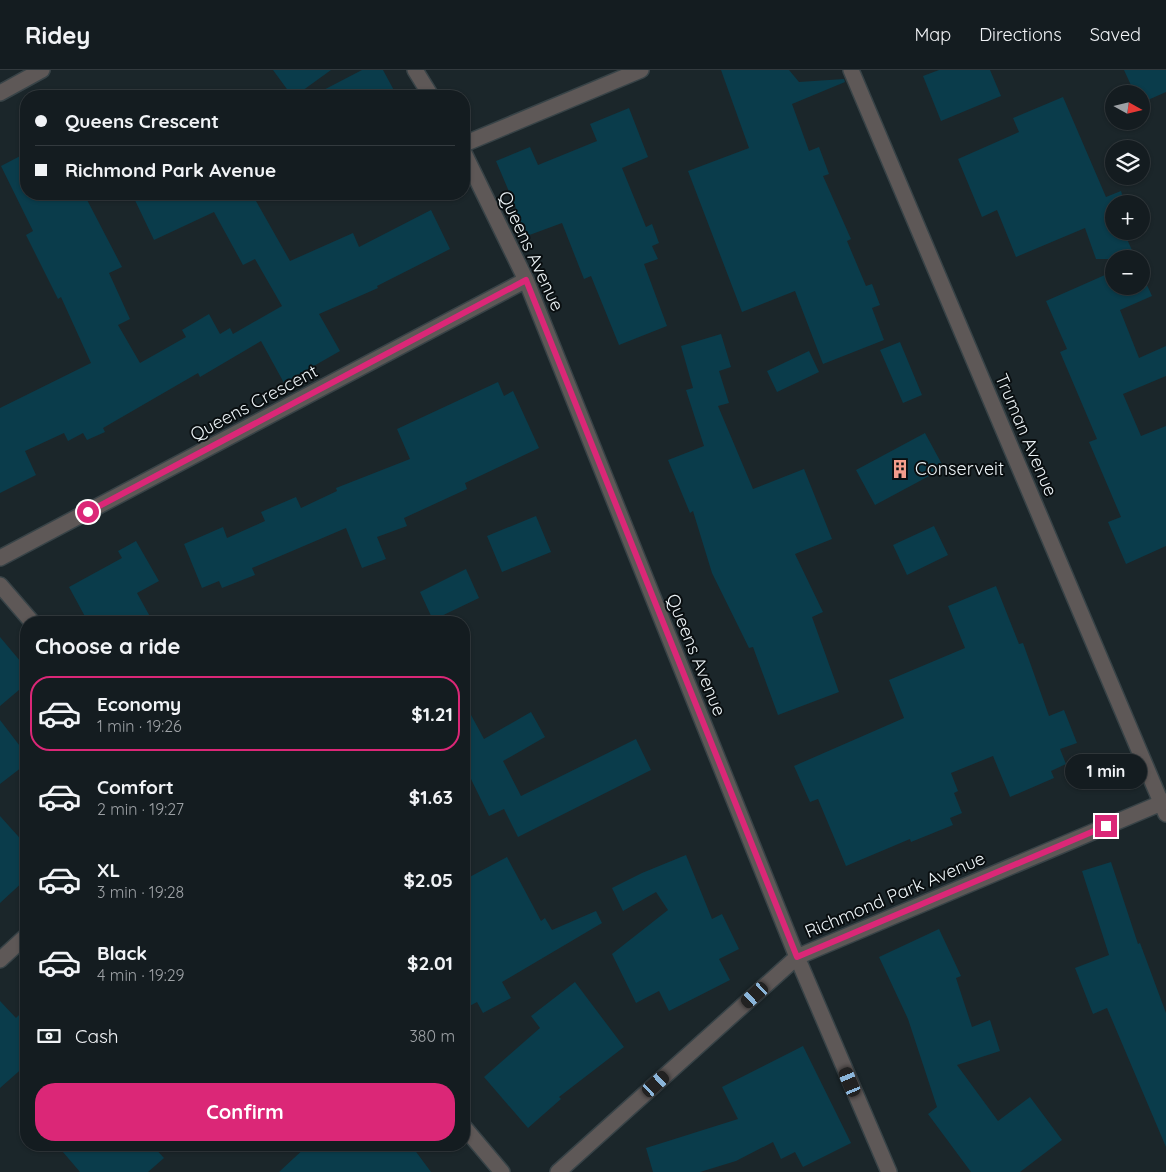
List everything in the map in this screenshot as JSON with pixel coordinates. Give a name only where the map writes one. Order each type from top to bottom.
[{"type":"street","points":[[0,93],[42,70]]},
{"type":"street","points":[[415,70],[427,90]]},
{"type":"street","points":[[470,141],[641,70]]},
{"type":"street","name":"Truman Avenue","points":[[851,70],[1164,806]]},
{"type":"street","name":"Queens Avenue","points":[[470,165],[526,280],[797,957],[889,1172]]},
{"type":"street","name":"Queens Crescent","points":[[0,558],[526,280]]},
{"type":"street","points":[[0,585],[27,616]]},
{"type":"street","name":"Richmond Park Avenue","points":[[558,1172],[797,957],[1164,806]]},
{"type":"street","points":[[0,960],[20,942]]},
{"type":"street","points":[[470,1134],[502,1172]]},
{"type":"building","points":[[273,70],[331,70],[303,90],[288,90]]},
{"type":"building","points":[[362,70],[383,70],[394,90],[324,90]]},
{"type":"building","points":[[721,70],[789,70],[799,82],[844,79],[845,82],[792,104],[809,151],[819,147],[829,174],[823,176],[851,239],[847,241],[866,286],[872,284],[880,305],[872,308],[884,340],[823,364],[795,291],[742,312],[688,171],[749,148]]},
{"type":"building","points":[[939,70],[990,70],[1001,96],[941,121],[923,76]]},
{"type":"building","points":[[1124,70],[1166,70],[1166,92],[1150,99],[1150,85],[1131,85]]},
{"type":"building","points":[[1063,97],[1105,195],[1105,240],[1127,240],[1132,250],[1105,250],[1105,259],[1096,259],[1085,228],[1016,257],[997,210],[982,217],[958,159],[1019,132],[1013,118]]},
{"type":"building","points":[[629,108],[648,157],[622,168],[646,227],[652,224],[659,243],[652,246],[658,259],[644,264],[667,326],[619,345],[591,276],[584,279],[562,223],[524,237],[514,209],[516,208],[496,161],[530,147],[538,165],[597,141],[590,124]]},
{"type":"building","points":[[20,156],[20,200],[87,200],[122,267],[109,273],[130,319],[118,325],[140,363],[186,337],[182,330],[209,314],[220,334],[230,328],[233,334],[282,306],[255,259],[243,265],[214,212],[154,240],[135,200],[255,200],[290,261],[353,233],[359,247],[431,210],[450,249],[377,286],[378,288],[319,314],[340,351],[284,383],[261,341],[200,377],[198,373],[103,428],[105,432],[87,440],[83,433],[68,441],[64,433],[25,451],[36,475],[0,493],[0,408],[91,363],[61,297],[58,299],[26,235],[33,231],[1,166]]},
{"type":"building","points":[[1121,191],[1122,195],[1111,195]]},
{"type":"building","points":[[1105,275],[1105,295],[1150,295],[1150,292],[1152,296],[1120,310],[1139,358],[1166,346],[1166,376],[1123,394],[1141,436],[1166,426],[1166,546],[1126,564],[1108,522],[1121,517],[1089,442],[1097,439],[1060,352],[1067,349],[1046,301]]},
{"type":"building","points":[[721,334],[731,367],[719,371],[729,403],[718,406],[753,489],[804,469],[832,539],[795,554],[823,612],[812,617],[839,692],[778,715],[753,647],[749,648],[712,573],[693,511],[690,513],[668,460],[704,446],[686,390],[693,388],[681,346]]},
{"type":"building","points":[[900,342],[922,395],[903,403],[880,350]]},
{"type":"building","points":[[809,351],[819,372],[777,392],[767,371]]},
{"type":"building","points":[[498,382],[504,396],[513,391],[539,448],[465,483],[467,489],[404,518],[407,526],[377,537],[386,559],[362,568],[346,528],[252,568],[255,575],[222,588],[219,581],[202,588],[184,544],[223,527],[227,538],[265,521],[261,512],[296,497],[301,508],[337,491],[336,488],[410,459],[397,429]]},
{"type":"building","name":"Conserveit","points":[[925,433],[944,468],[875,505],[856,470]]},
{"type":"building","points":[[536,516],[551,552],[502,572],[487,536]]},
{"type":"building","points":[[934,526],[948,555],[907,575],[893,545]]},
{"type":"building","points":[[136,541],[159,581],[137,593],[150,616],[85,616],[69,587],[122,558],[118,551]]},
{"type":"building","points":[[466,569],[479,598],[441,616],[431,616],[420,592]]},
{"type":"building","points":[[996,586],[1019,644],[1023,643],[1049,716],[1064,710],[1077,743],[1060,749],[1066,764],[1051,771],[1054,778],[1010,797],[993,756],[951,773],[958,791],[954,793],[962,813],[950,818],[953,825],[911,842],[910,839],[846,866],[818,799],[810,802],[794,766],[904,718],[889,680],[965,648],[948,606]]},
{"type":"building","points":[[0,637],[20,661],[20,689],[0,706]]},
{"type":"building","points":[[531,712],[545,737],[503,761],[521,796],[636,739],[651,770],[518,837],[504,809],[489,816],[471,779],[470,713],[484,739]]},
{"type":"building","points":[[0,720],[20,746],[20,769],[0,784]]},
{"type":"building","points":[[0,816],[20,838],[20,885],[0,903]]},
{"type":"building","points":[[686,855],[712,919],[722,914],[739,949],[719,959],[730,980],[669,1011],[659,991],[636,1003],[612,954],[668,910],[656,892],[623,911],[612,888]]},
{"type":"building","points":[[507,857],[541,921],[545,918],[552,930],[596,911],[602,923],[502,982],[511,998],[483,1013],[477,1002],[470,1006],[470,877]]},
{"type":"building","points":[[1111,862],[1138,944],[1140,943],[1166,1013],[1166,1147],[1107,1008],[1093,1014],[1075,968],[1109,955],[1082,871]]},
{"type":"building","points":[[939,929],[961,976],[956,978],[972,1027],[990,1020],[1000,1051],[957,1065],[998,1121],[1030,1097],[1062,1140],[1020,1172],[971,1172],[928,1114],[937,1107],[908,1019],[879,957]]},
{"type":"building","points":[[575,982],[624,1047],[559,1097],[561,1099],[528,1128],[484,1077],[540,1028],[531,1016]]},
{"type":"building","points":[[0,1001],[16,1018],[20,1014],[20,1070],[0,1088]]},
{"type":"building","points":[[803,1046],[851,1143],[803,1167],[795,1152],[781,1159],[773,1142],[736,1161],[700,1172],[653,1172],[646,1148],[738,1119],[722,1087]]},
{"type":"building","points":[[62,1151],[158,1151],[164,1158],[148,1172],[80,1172]]},
{"type":"building","points":[[302,1151],[415,1151],[431,1172],[279,1172]]},
{"type":"place","name":"Conserveit","points":[[900,469]]},
{"type":"route","points":[[88,512],[526,280],[797,957],[1106,826]]}]
